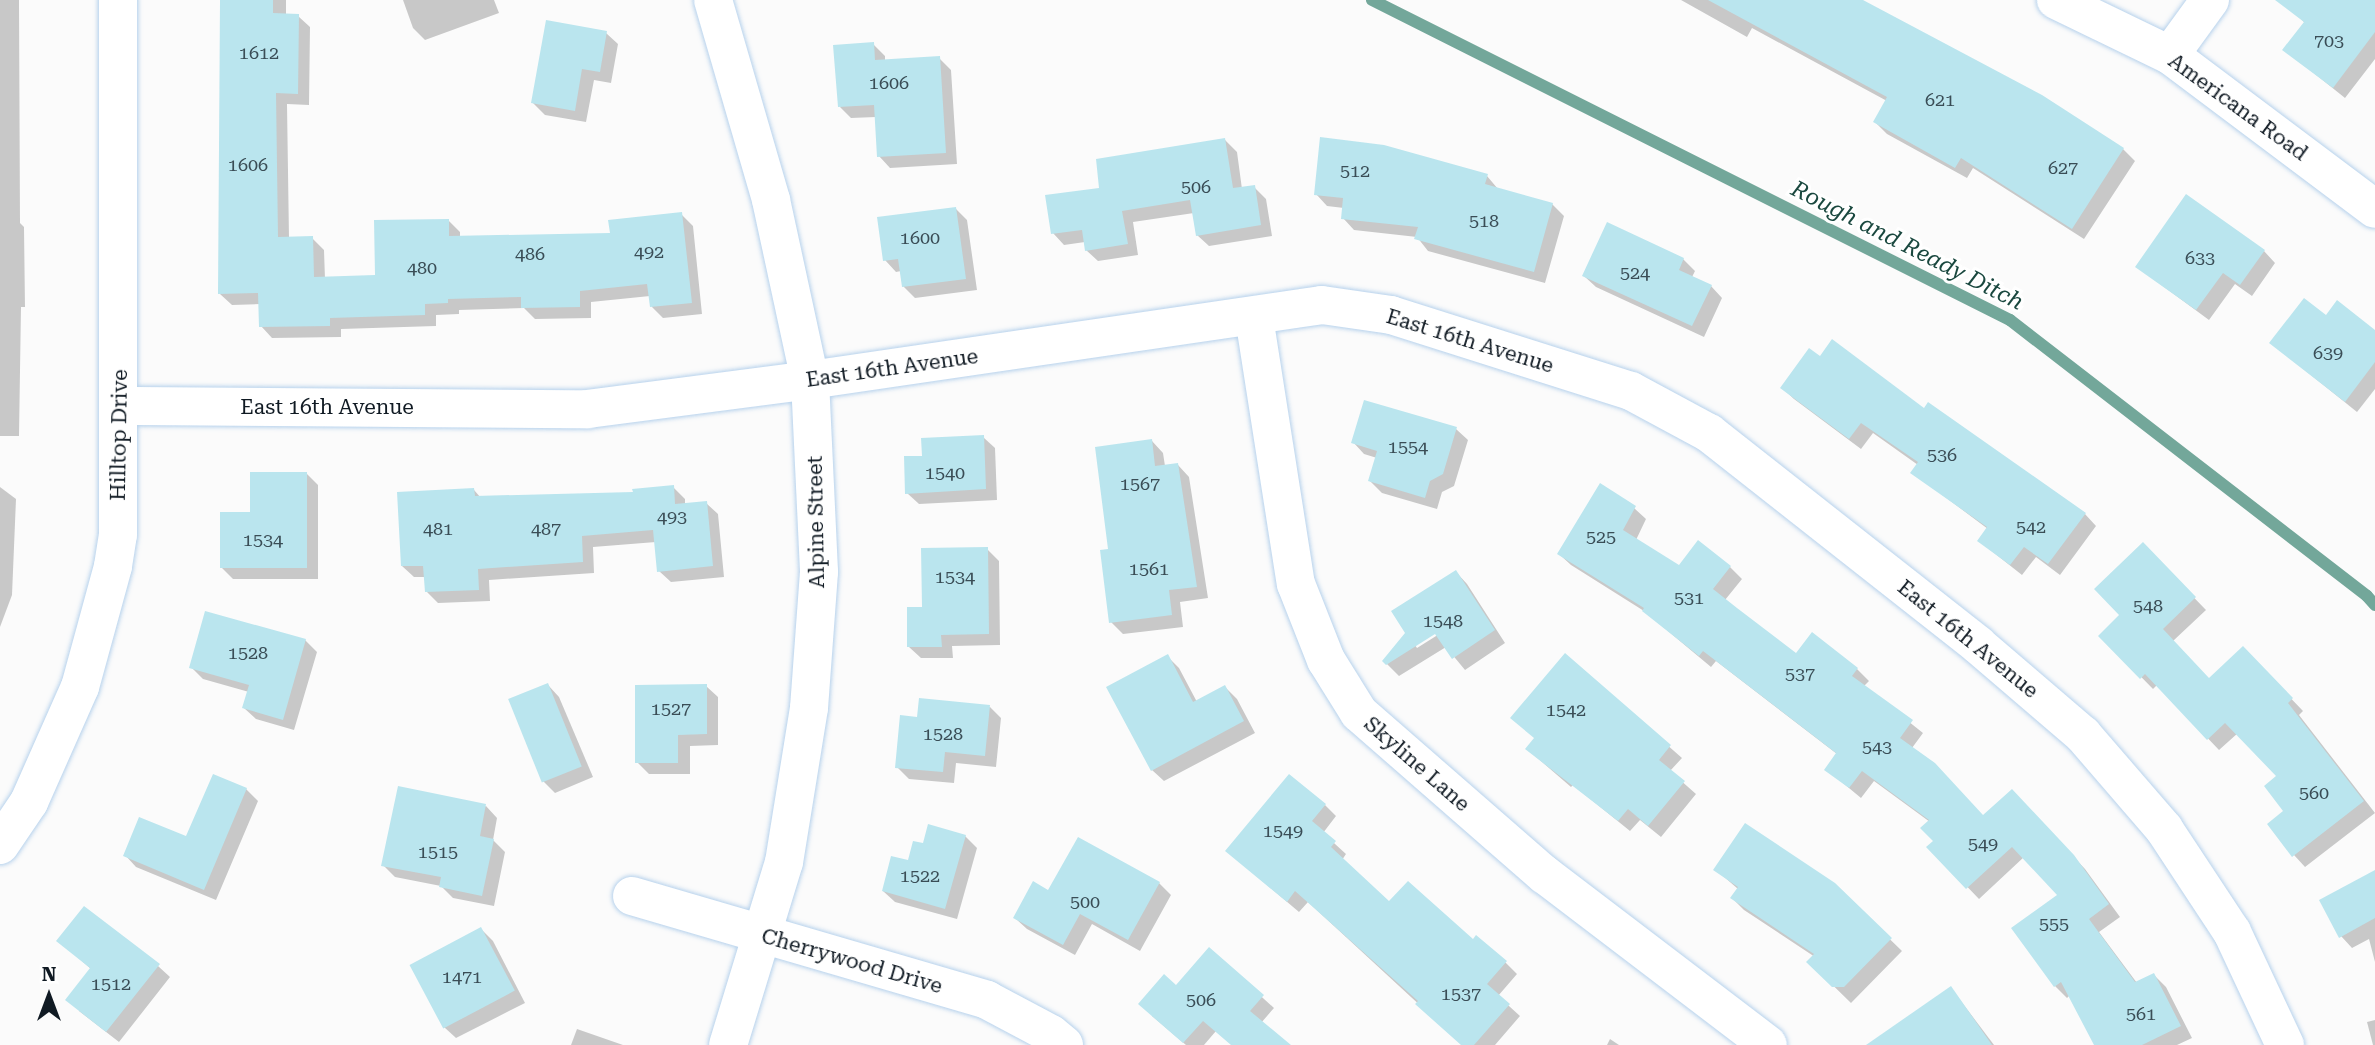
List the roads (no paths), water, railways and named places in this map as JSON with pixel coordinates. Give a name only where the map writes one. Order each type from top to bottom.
[{"type":"street","name":"Hilltop Drive","points":[[0,845],[29,802],[80,687],[116,545],[120,406],[118,0]]},
{"type":"street","name":"Alpine Street","points":[[713,0],[771,200],[810,380],[819,572],[809,708],[784,862],[764,935],[728,1045]]},
{"type":"street","name":"Americana Road","points":[[2056,0],[2170,55],[2375,209]]},
{"type":"street","points":[[2170,55],[2210,0]]},
{"type":"street","name":"East 16th Avenue","points":[[120,406],[588,409],[810,380],[1322,306],[1391,315],[1631,391],[1709,433],[1978,645],[2083,735],[2164,829],[2232,932],[2285,1045]]},
{"type":"street","name":"Skyline Lane","points":[[1254,317],[1296,584],[1326,660],[1359,713],[1545,876],[1768,1045]]},
{"type":"street","name":"Cherrywood Drive","points":[[632,896],[987,1000],[1051,1034],[1064,1045]]},
{"type":"waterway","name":"Rough and Ready Ditch","points":[[1372,0],[2010,320],[2367,596],[2375,605]]}]
